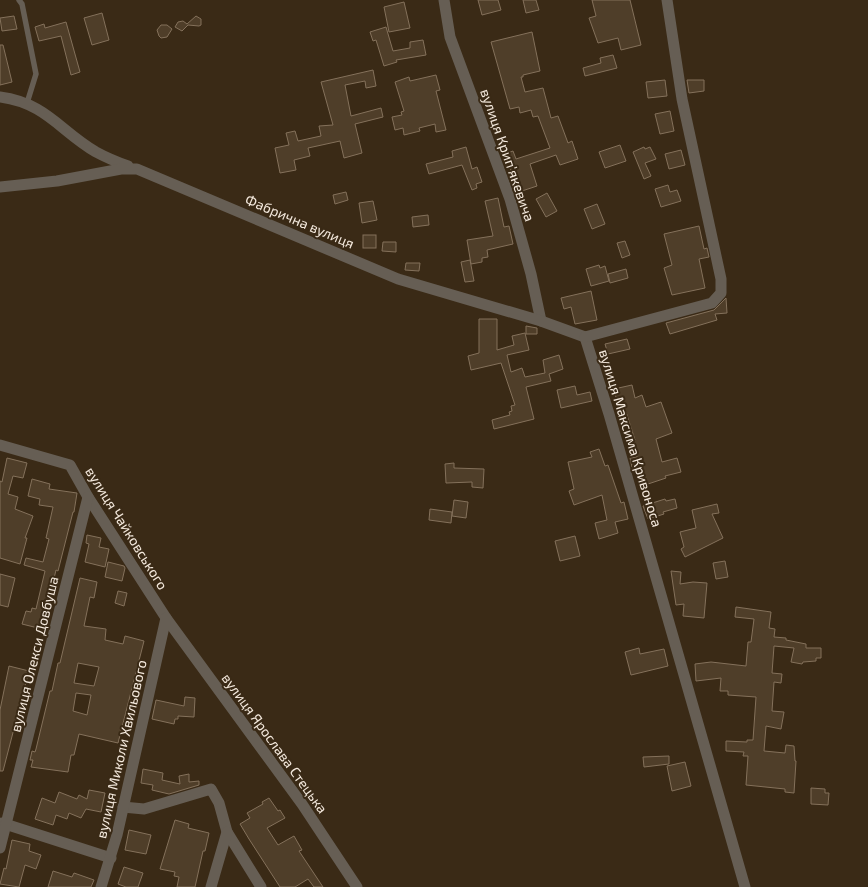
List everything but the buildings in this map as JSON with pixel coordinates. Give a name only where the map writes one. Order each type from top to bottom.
[{"type":"street","name":"вулиця Крипʼякевича","points":[[444,0],[450,37],[510,198],[531,274],[541,321]]},
{"type":"street","name":"вулиця Максима Кривоноса","points":[[667,0],[682,99],[721,279],[721,293],[712,303],[585,337],[615,433],[745,887]]},
{"type":"street","points":[[0,97],[27,103],[60,124],[96,152],[138,170]]},
{"type":"street","name":"Фабрична вулиця","points":[[0,187],[57,181],[121,169],[138,170],[398,279],[541,321],[585,337]]},
{"type":"street","name":"вулиця Чайковського","points":[[0,445],[70,465],[88,497],[166,618]]},
{"type":"street","name":"вулиця Олекси Довбуша","points":[[0,848],[3,823],[88,497]]},
{"type":"street","name":"вулиця Миколи Хвильового","points":[[101,887],[123,808],[166,618]]},
{"type":"street","name":"вулиця Ярослава Стецька","points":[[166,618],[302,804],[357,887]]},
{"type":"street","points":[[123,808],[144,809],[211,789],[219,804],[227,832],[261,887]]},
{"type":"street","points":[[3,823],[110,858]]},
{"type":"street","points":[[211,887],[227,832]]},
{"type":"lane","points":[[19,0],[22,4],[36,74],[27,103]]}]
